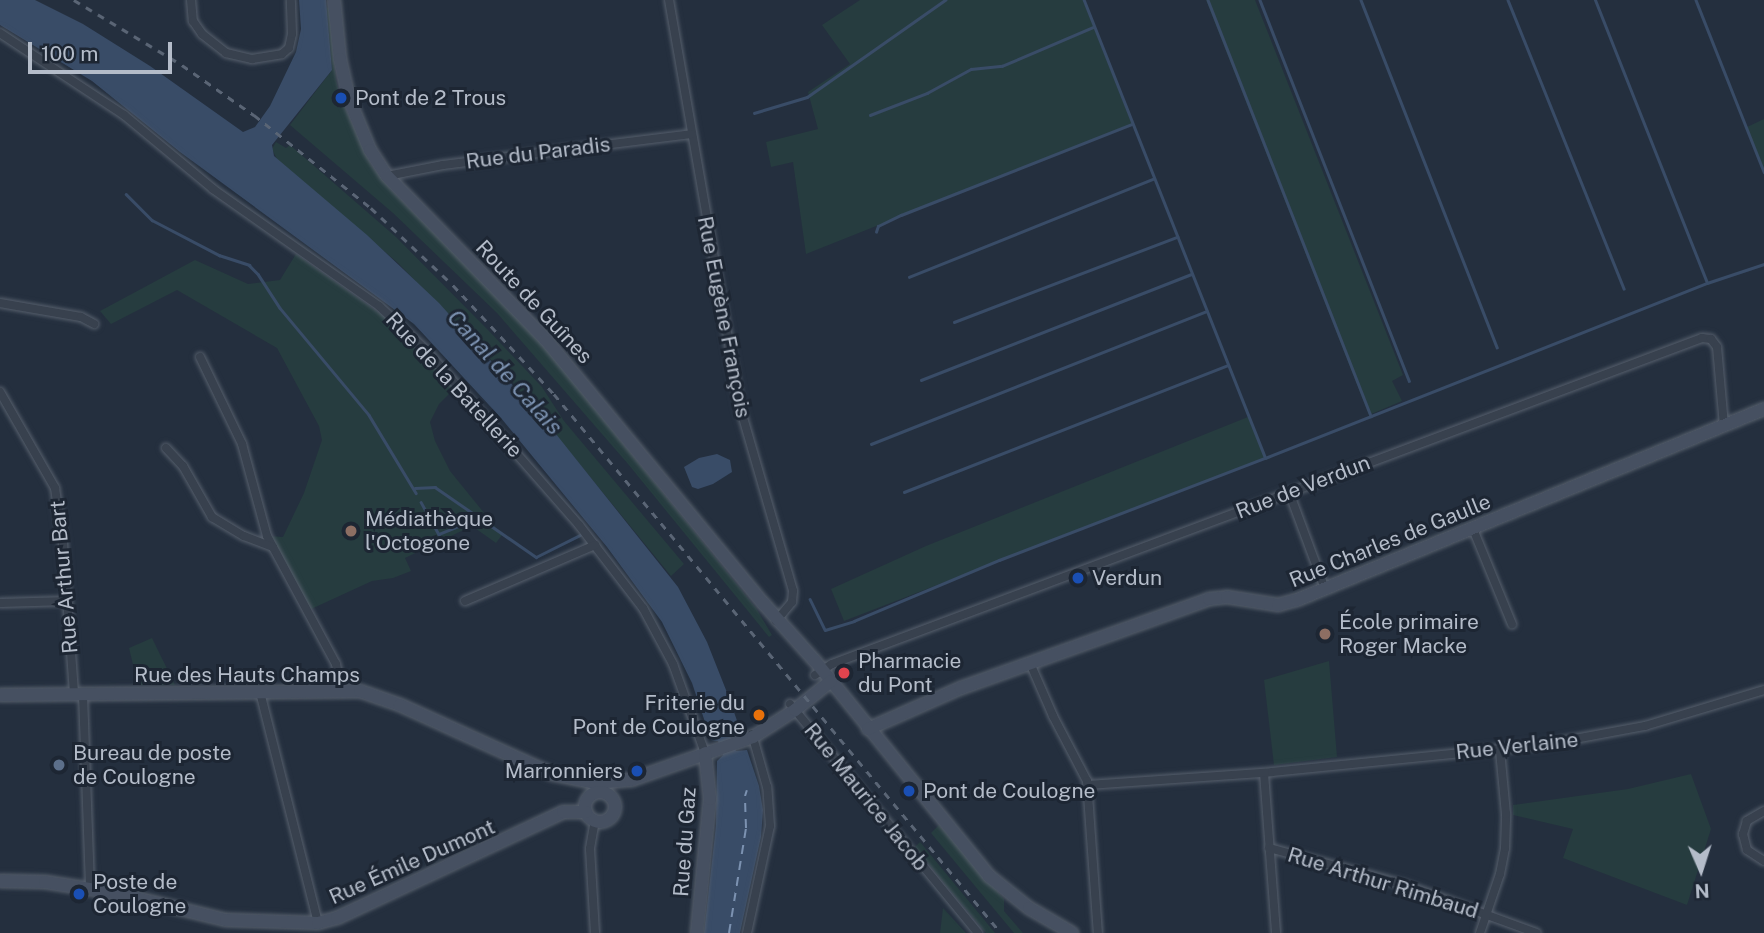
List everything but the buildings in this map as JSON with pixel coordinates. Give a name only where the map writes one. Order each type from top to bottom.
[{"type":"street","points":[[191,0],[195,25],[222,51],[245,59],[286,51],[290,45],[291,0]]},
{"type":"street","name":"Route de Guînes","points":[[334,0],[340,60],[349,99],[370,150],[387,176],[546,340],[823,678]]},
{"type":"street","name":"Rue Eugène François","points":[[669,0],[742,416],[793,591],[792,602],[776,621]]},
{"type":"street","name":"Rue de la Batellerie","points":[[0,33],[101,98],[213,189],[364,294],[397,321],[490,420],[595,545],[643,608],[666,649],[710,752]]},
{"type":"street","name":"Rue du Paradis","points":[[387,176],[419,168],[691,134]]},
{"type":"street","points":[[0,303],[81,317],[94,324]]},
{"type":"street","name":"Rue de Verdun","points":[[823,678],[1289,492],[1702,338],[1711,339],[1717,347],[1724,426]]},
{"type":"street","points":[[200,357],[242,444],[267,536],[336,664],[341,690]]},
{"type":"street","name":"Rue Arthur Bart","points":[[0,392],[55,488],[79,694],[90,889]]},
{"type":"street","name":"Rue Charles de Gaulle","points":[[868,729],[952,692],[1214,597],[1279,605],[1325,589],[1764,409]]},
{"type":"street","points":[[166,448],[184,466],[212,517],[244,536],[273,547]]},
{"type":"street","points":[[1289,492],[1325,589]]},
{"type":"street","points":[[1473,529],[1512,624]]},
{"type":"street","points":[[465,601],[595,545]]},
{"type":"street","points":[[0,603],[68,601]]},
{"type":"street","points":[[1030,663],[1088,785],[1098,933]]},
{"type":"street","points":[[710,752],[749,737],[793,707],[823,678]]},
{"type":"street","points":[[823,678],[994,882],[1037,914],[1072,933]]},
{"type":"street","points":[[823,678],[876,751],[905,776]]},
{"type":"street","name":"Rue Verlaine","points":[[1088,785],[1264,773],[1572,741],[1646,726],[1764,690]]},
{"type":"street","name":"Rue des Hauts Champs","points":[[0,695],[360,691],[388,700],[561,778],[604,794]]},
{"type":"street","points":[[260,692],[318,923]]},
{"type":"street","name":"Rue Maurice Jacob","points":[[793,707],[978,933]]},
{"type":"street","points":[[747,933],[770,826],[767,787],[749,737]]},
{"type":"street","points":[[1480,933],[1500,874],[1505,840],[1500,750]]},
{"type":"street","name":"Rue des Hauts Champs","points":[[561,778],[595,783],[631,780],[710,752]]},
{"type":"street","name":"Rue du Gaz","points":[[697,933],[710,799],[710,752]]},
{"type":"street","points":[[1264,773],[1276,933]]},
{"type":"street","points":[[596,933],[587,801],[631,780]]},
{"type":"street","points":[[590,816],[604,821],[611,816],[614,805],[604,794]]},
{"type":"street","points":[[1764,811],[1747,821],[1743,834],[1747,850],[1764,861]]},
{"type":"street","name":"Rue Émile Dumont","points":[[0,881],[45,882],[90,889],[226,920],[318,923],[348,914],[563,812],[590,816]]},
{"type":"street","name":"Rue Arthur Rimbaud","points":[[1269,848],[1398,883],[1536,933]]},
{"type":"green space","points":[[860,0],[1083,0],[1132,124],[806,254],[793,162],[771,167],[766,142],[818,129],[808,92],[850,64],[822,25]]},
{"type":"green space","points":[[1206,0],[1255,0],[1403,375],[1392,381],[1402,401],[1369,415]]},
{"type":"green space","points":[[326,6],[329,9],[336,80],[341,99],[371,165],[392,191],[532,331],[756,608],[772,635],[769,637],[628,464],[497,313],[393,213],[290,125],[332,70]]},
{"type":"green space","points":[[1764,119],[1764,172],[1747,127]]},
{"type":"green space","points":[[276,142],[286,148],[290,145],[396,237],[490,332],[542,387],[564,421],[684,564],[671,576],[515,385],[398,263],[278,161],[272,149]]},
{"type":"green space","points":[[296,254],[402,329],[456,387],[439,404],[430,422],[435,441],[450,471],[502,535],[496,543],[472,526],[405,558],[411,571],[393,578],[372,581],[309,610],[267,536],[283,537],[304,493],[322,440],[319,426],[277,348],[177,290],[111,324],[100,311],[195,260],[248,284],[280,280]]},
{"type":"green space","points":[[1248,417],[1265,458],[844,621],[831,589],[926,546]]},
{"type":"green space","points":[[152,638],[175,685],[138,685],[129,648]]},
{"type":"green space","points":[[1329,661],[1337,757],[1274,765],[1264,680]]},
{"type":"green space","points":[[1691,774],[1711,829],[1687,905],[1563,858],[1573,829],[1513,815],[1513,805],[1628,789]]},
{"type":"green space","points":[[939,825],[1004,899],[1004,911],[1023,933],[1014,933],[931,833]]},
{"type":"green space","points":[[920,842],[995,933],[986,933],[948,888],[915,847]]},
{"type":"green space","points":[[943,908],[966,933],[940,933]]},
{"type":"water","points":[[0,0],[35,0],[83,24],[150,66],[243,132],[255,127],[270,106],[296,52],[301,29],[299,0],[326,0],[332,70],[272,145],[274,156],[367,235],[439,303],[552,429],[678,587],[707,642],[728,695],[741,732],[730,736],[736,751],[747,750],[759,786],[763,810],[761,837],[740,933],[704,933],[716,825],[717,761],[723,755],[718,741],[711,740],[692,683],[662,622],[607,547],[501,418],[414,324],[180,152],[92,81],[0,25]]},
{"type":"water","points":[[717,454],[730,460],[732,472],[713,484],[698,489],[692,487],[684,467],[699,458]]},
{"type":"waterway","points":[[754,113],[807,97],[945,0]]},
{"type":"waterway","points":[[810,599],[825,630],[854,621],[999,560],[1265,458],[1084,0]]},
{"type":"waterway","points":[[1208,0],[1371,416]]},
{"type":"waterway","points":[[1260,0],[1409,381]]},
{"type":"waterway","points":[[1361,0],[1497,347]]},
{"type":"waterway","points":[[1508,0],[1624,289]]},
{"type":"waterway","points":[[1265,458],[1707,283],[1595,0]]},
{"type":"waterway","points":[[1696,0],[1764,172]]},
{"type":"waterway","points":[[870,115],[927,93],[971,69],[1002,66],[1093,27]]},
{"type":"waterway","points":[[876,232],[878,226],[901,215],[1132,124]]},
{"type":"waterway","points":[[909,277],[1153,179]]},
{"type":"waterway","points":[[126,194],[152,220],[219,255],[249,265],[258,274],[280,308],[369,415],[416,493]]},
{"type":"waterway","points":[[954,322],[1177,237]]},
{"type":"waterway","points":[[1707,283],[1764,264]]},
{"type":"waterway","points":[[921,380],[1191,274]]},
{"type":"waterway","points":[[871,444],[1207,311]]},
{"type":"waterway","points":[[904,492],[1228,365]]},
{"type":"waterway","points":[[415,488],[435,487],[536,557],[580,535]]},
{"type":"waterway","points":[[421,502],[439,534],[466,523]]},
{"type":"ferry route","points":[[729,933],[746,828],[747,790]]},
{"type":"railway","points":[[74,0],[182,65],[254,115],[371,208],[453,285],[554,394],[1001,933]]},
{"type":"place","name":"Pont de 2 Trous","points":[[341,98]]},
{"type":"place","name":"Médiathèque l'Octogone","points":[[351,531]]},
{"type":"place","name":"Verdun","points":[[1078,578]]},
{"type":"place","name":"École primaire Roger Macke","points":[[1325,634]]},
{"type":"place","name":"Pharmacie du Pont","points":[[844,673]]},
{"type":"place","name":"Friterie du Pont de Coulogne","points":[[759,715]]},
{"type":"place","name":"Bureau de poste de Coulogne","points":[[59,765]]},
{"type":"place","name":"Marronniers","points":[[637,771]]},
{"type":"place","name":"Pont de Coulogne","points":[[909,791]]},
{"type":"place","name":"Poste de Coulogne","points":[[79,894]]},
{"type":"water label","name":"Canal de Calais","points":[[505,372]]}]
